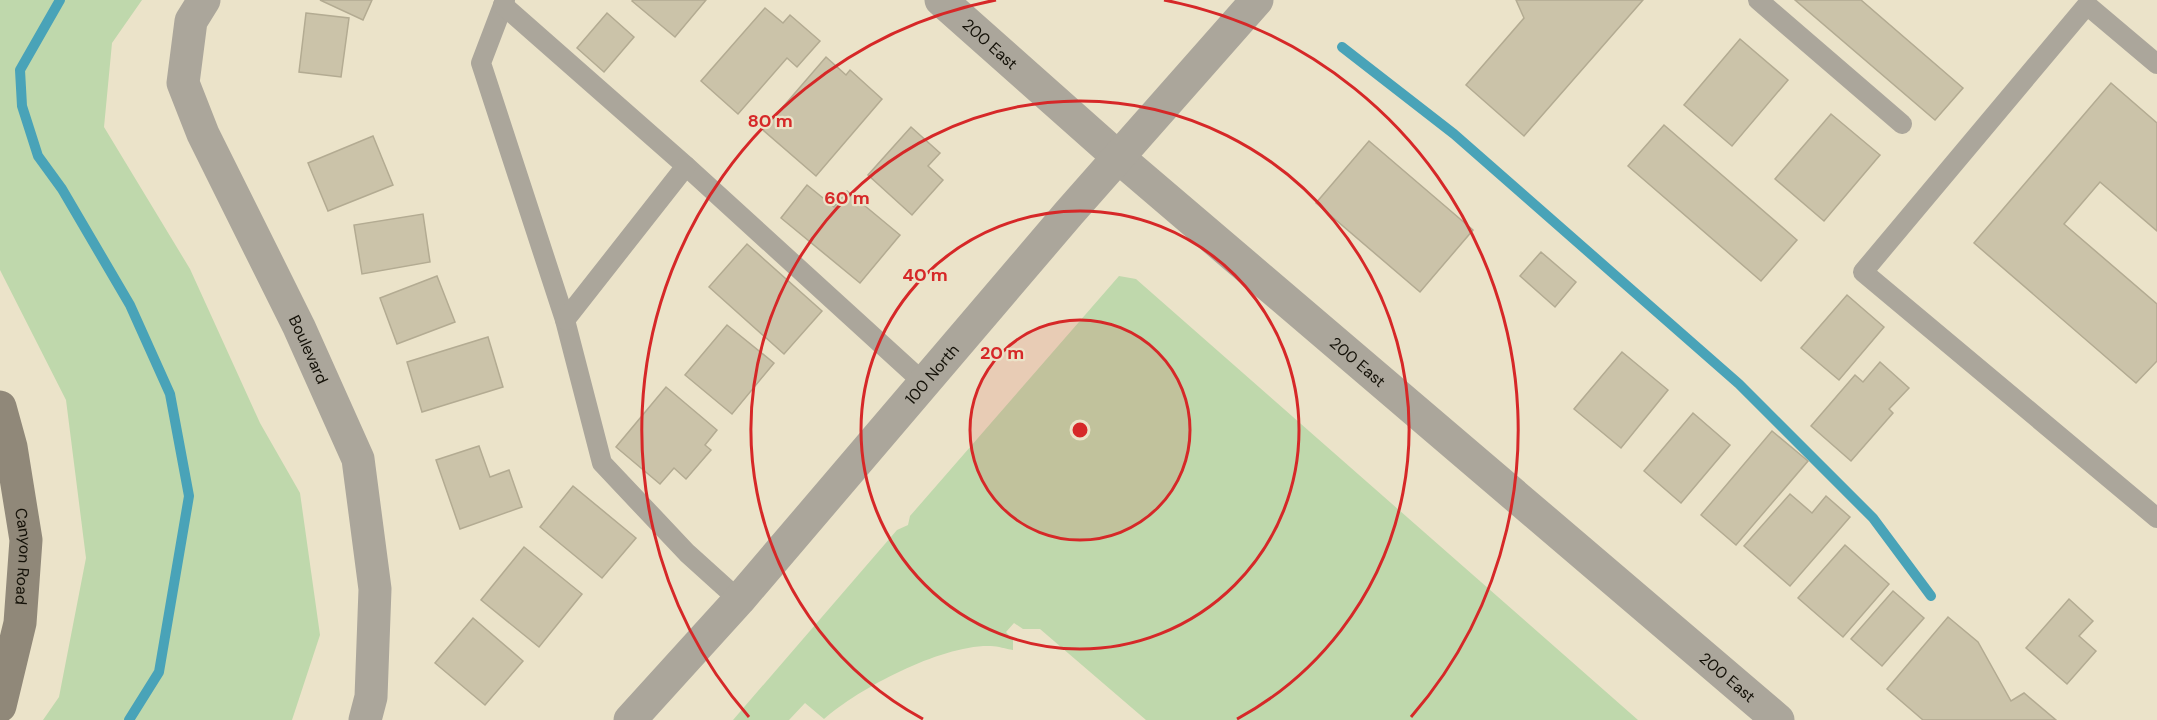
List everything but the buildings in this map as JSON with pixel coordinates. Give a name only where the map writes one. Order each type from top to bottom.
[{"type":"main road","name":"Canyon Road","points":[[0,407],[11,447],[26,540],[20,623],[0,706]]},
{"type":"street","name":"Boulevard","points":[[204,0],[192,21],[183,83],[203,134],[299,327],[357,459],[375,589],[370,697],[365,720]]},
{"type":"street","name":"200 East","points":[[941,0],[1118,158],[1778,720]]},
{"type":"street","name":"100 North","points":[[630,720],[739,600],[1118,158],[1257,0]]},
{"type":"lane","points":[[1758,0],[1902,124]]},
{"type":"lane","points":[[739,600],[687,554],[602,463],[565,320],[481,63],[504,2],[924,383]]},
{"type":"lane","points":[[2157,64],[2086,5],[1863,272],[2157,518]]},
{"type":"lane","points":[[565,320],[686,166]]},
{"type":"green space","points":[[0,0],[142,0],[112,43],[104,127],[190,269],[260,423],[300,493],[320,635],[292,720],[43,720],[59,697],[86,558],[66,400],[0,270]]},
{"type":"green space","points":[[1119,276],[1136,279],[1638,720],[1146,720],[1040,629],[1023,629],[1014,623],[1006,632],[1013,640],[1013,650],[994,646],[971,647],[926,660],[858,694],[824,719],[805,703],[789,720],[733,720],[897,530],[908,525],[910,516]]},
{"type":"waterway","points":[[60,0],[20,70],[22,106],[38,156],[62,189],[130,305],[170,394],[189,496],[159,672],[129,720]]},
{"type":"waterway","points":[[1342,47],[1454,134],[1739,384],[1873,518],[1931,596]]}]
